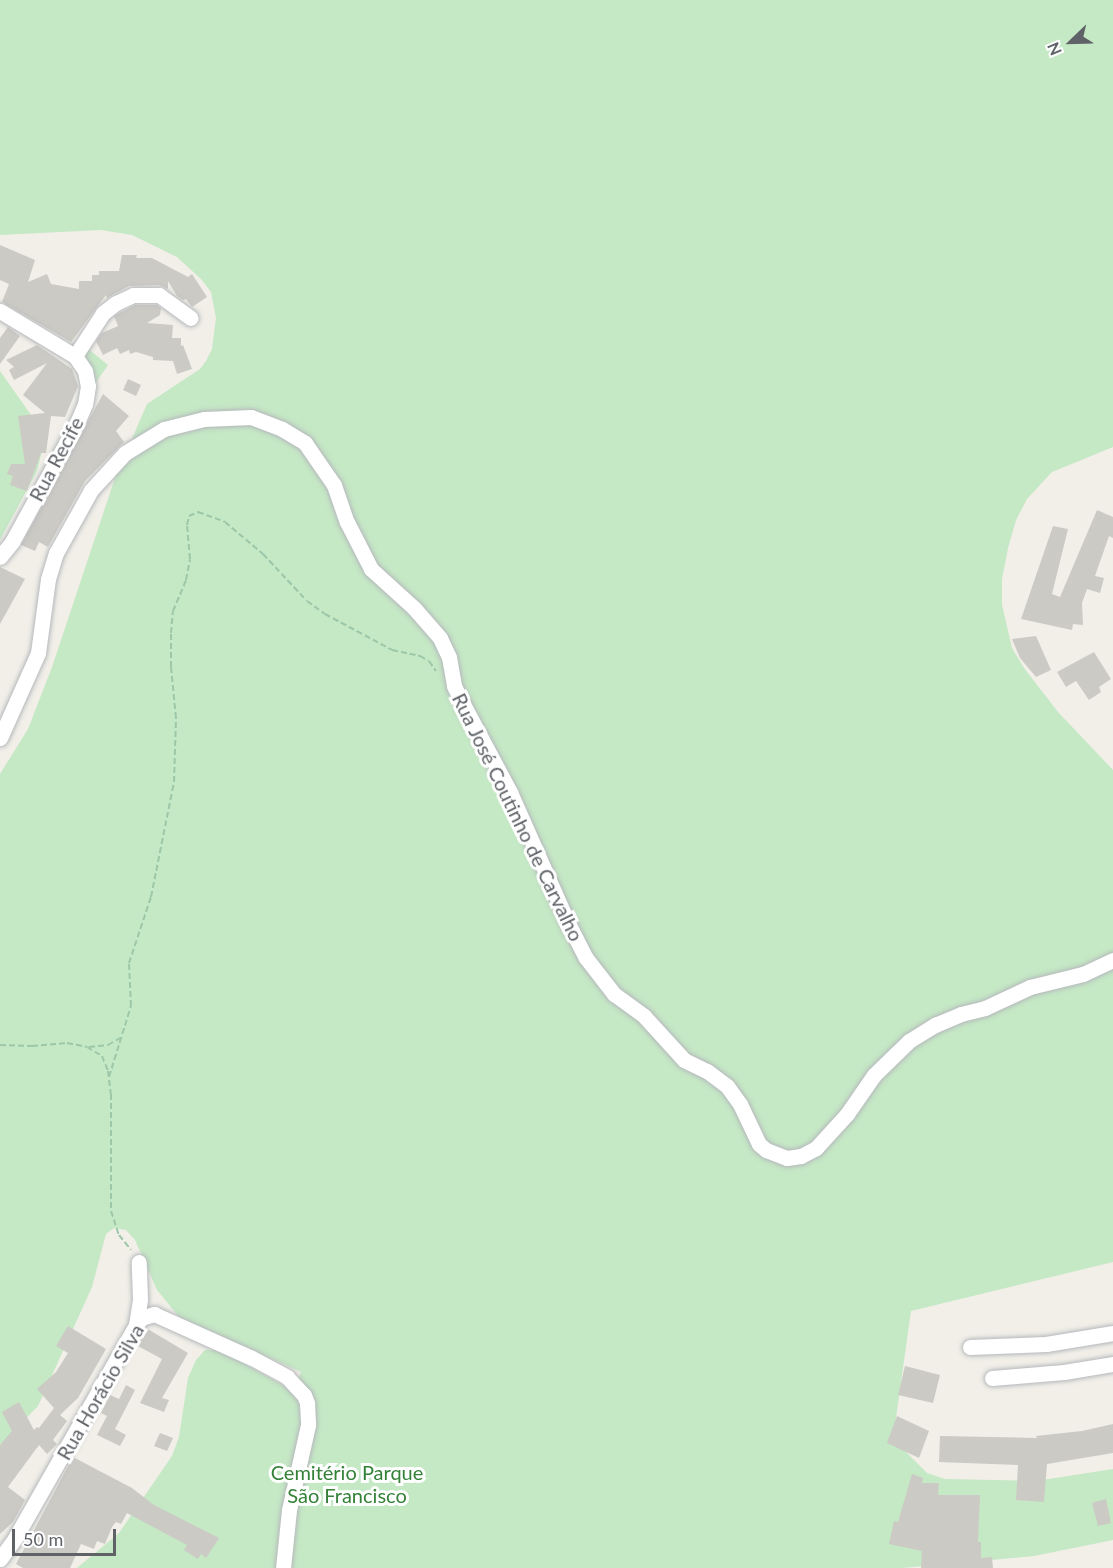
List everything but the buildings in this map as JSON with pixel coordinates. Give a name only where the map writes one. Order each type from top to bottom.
[{"type":"street","points":[[0,311],[75,356],[103,314],[116,303],[133,295],[159,295],[191,318]]},
{"type":"street","name":"Rua Recife","points":[[0,557],[12,542],[85,404],[87,378],[75,356]]},
{"type":"street","name":"Rua José Coutinho de Carvalho","points":[[0,738],[38,653],[48,579],[56,553],[91,490],[125,453],[164,429],[204,419],[251,417],[282,429],[305,443],[334,485],[347,522],[371,569],[414,608],[440,638],[449,657],[454,686],[510,792],[586,958],[614,994],[644,1016],[684,1060],[707,1071],[727,1086],[740,1104],[759,1144],[766,1150],[787,1158],[801,1156],[816,1148],[847,1114],[874,1075],[909,1041],[935,1025],[961,1014],[985,1008],[1030,987],[1092,971],[1113,960]]},
{"type":"street","points":[[139,1268],[147,1300],[158,1315]]},
{"type":"street","points":[[136,1325],[140,1299],[139,1268]]},
{"type":"street","name":"Rua Horácio Silva","points":[[0,1559],[15,1538],[136,1325],[145,1316],[158,1315],[252,1358],[296,1384],[307,1403],[308,1425],[293,1487],[282,1566]]},
{"type":"street","points":[[970,1347],[1046,1344],[1113,1333]]},
{"type":"street","points":[[992,1377],[1064,1372],[1113,1364]]},
{"type":"street","points":[[0,1548],[15,1538]]},
{"type":"path","points":[[109,1077],[132,998],[129,963],[151,897],[176,771],[171,633],[173,611],[186,580],[190,559],[187,525],[189,516],[193,513],[203,514],[233,527],[277,568],[297,592],[325,614],[392,650],[420,656],[429,661],[439,676]]},
{"type":"path","points":[[0,1045],[32,1046],[67,1043],[87,1047],[108,1046],[122,1035]]},
{"type":"path","points":[[87,1047],[102,1056],[109,1077],[111,1211],[119,1235],[139,1268]]},
{"type":"green space","name":"Cemitério Parque São Francisco","points":[[0,0],[1113,0],[1113,447],[1052,472],[1027,499],[1016,520],[1008,548],[1002,579],[1002,605],[1012,648],[1024,668],[1058,712],[1113,770],[1113,1262],[911,1311],[893,1439],[927,1473],[945,1479],[1036,1481],[1113,1469],[1113,1540],[1034,1556],[903,1568],[77,1568],[119,1533],[172,1456],[179,1437],[188,1378],[196,1360],[205,1350],[220,1350],[293,1391],[301,1372],[179,1317],[157,1290],[135,1240],[126,1230],[114,1228],[106,1234],[92,1287],[38,1406],[0,1445],[0,774],[28,729],[52,667],[115,478],[147,404],[200,369],[212,349],[216,318],[211,292],[201,279],[177,257],[132,235],[101,230],[0,235]]},
{"type":"green space","points":[[82,344],[108,365],[88,394]]},
{"type":"green space","points":[[0,371],[36,422],[43,447],[37,471],[0,540]]}]
